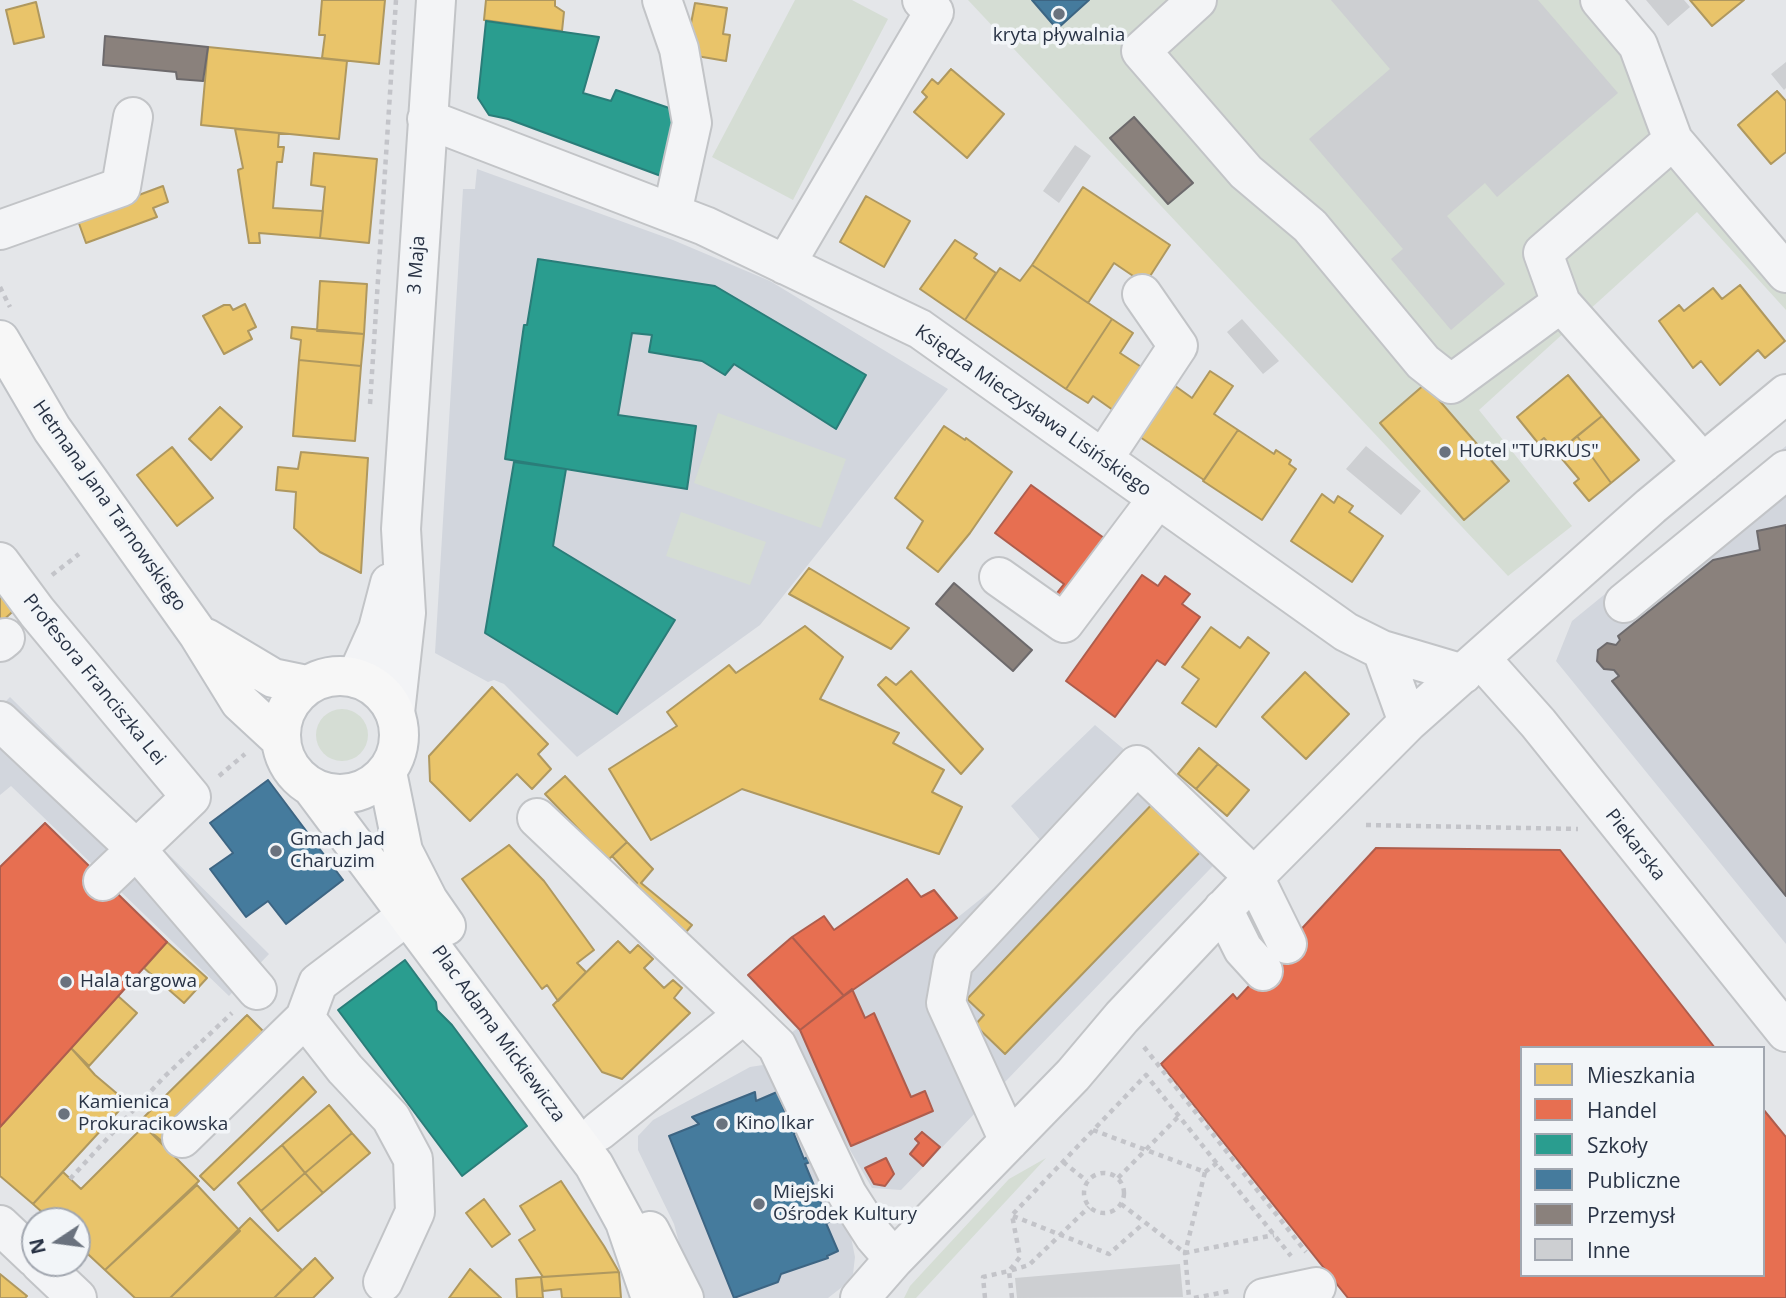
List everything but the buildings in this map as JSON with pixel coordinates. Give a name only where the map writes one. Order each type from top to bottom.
[{"type":"main road","name":"Hetmana Jana Tarnowskiego","points":[[6,325],[52,429],[198,634],[265,744]]},
{"type":"main road","name":"Hetmana Jana Tarnowskiego","points":[[198,634],[261,672],[307,685]]},
{"type":"main road","points":[[339,675],[356,678],[380,691],[396,713],[400,733],[397,754],[387,772],[372,786],[353,794],[333,795],[313,789],[296,776],[285,760],[265,744],[286,709],[307,685],[339,675]]},
{"type":"main road","name":"Plac Adama Mickiewicza","points":[[387,772],[403,851],[428,900],[599,1131],[684,1298]]},
{"type":"main road","name":"Plac Adama Mickiewicza","points":[[313,789],[594,1165],[625,1222],[651,1298]]},
{"type":"street","name":"3 Maja","points":[[396,713],[406,613],[401,529],[436,0]]},
{"type":"street","points":[[662,0],[679,49],[692,123],[672,213]]},
{"type":"street","points":[[785,265],[934,12],[922,0]]},
{"type":"street","points":[[1197,0],[1140,51],[1246,172],[1310,226],[1423,362],[1451,384],[1561,303]]},
{"type":"street","points":[[1601,0],[1638,45],[1673,140],[1786,273]]},
{"type":"street","points":[[0,230],[121,187],[133,117]]},
{"type":"street","name":"Księdza Mieczysława Lisińskiego","points":[[426,120],[672,213],[919,329],[1346,632],[1382,650],[1472,667]]},
{"type":"street","points":[[1673,140],[1543,253],[1561,303],[1703,463]]},
{"type":"street","points":[[1103,459],[1178,346],[1142,294]]},
{"type":"street","points":[[860,1298],[1223,909],[1408,722],[1703,463],[1786,394]]},
{"type":"street","points":[[1624,603],[1786,470]]},
{"type":"street","points":[[999,577],[1064,623],[1158,498]]},
{"type":"street","name":"3 Maja","points":[[356,678],[384,612],[401,529]]},
{"type":"street","name":"Profesora Franciszka Lei","points":[[0,562],[37,612],[191,797],[135,848]]},
{"type":"street","points":[[1382,650],[1408,722]]},
{"type":"street","name":"Piekarska","points":[[1472,667],[1538,723],[1786,1032]]},
{"type":"street","points":[[0,721],[135,848],[257,990]]},
{"type":"street","points":[[1009,1141],[946,1003],[953,963],[1137,765],[1254,877],[1275,958],[1243,949],[1223,909]]},
{"type":"street","points":[[537,818],[777,1046],[847,1194],[874,1236],[894,1259]]},
{"type":"street","points":[[103,881],[135,848]]},
{"type":"street","points":[[182,1138],[304,1017],[318,983],[409,914]]},
{"type":"street","points":[[599,1131],[744,1014]]},
{"type":"street","points":[[304,1017],[345,1069],[391,1118],[413,1159],[415,1212],[383,1283]]},
{"type":"street","points":[[0,1225],[21,1245]]},
{"type":"street","points":[[1264,1298],[1312,1270]]},
{"type":"street","points":[[55,1277],[77,1298]]},
{"type":"path","points":[[0,287],[6,325]]},
{"type":"path","points":[[231,767],[265,744]]},
{"type":"path","points":[[1366,825],[1586,830]]},
{"type":"path","points":[[70,1179],[163,1078],[257,990]]},
{"type":"path","points":[[1144,1047],[1312,1270]]},
{"type":"path","points":[[1012,1215],[1146,1075],[1274,1235],[1312,1270]]},
{"type":"path","points":[[1118,1178],[1179,1116]]},
{"type":"path","points":[[1093,1130],[1205,1171]]},
{"type":"path","points":[[1062,1162],[1087,1181]]},
{"type":"path","points":[[1189,1298],[1185,1253],[1205,1171],[1217,1163]]},
{"type":"path","points":[[1098,1172],[1112,1174],[1118,1178],[1124,1191],[1121,1204],[1104,1213],[1089,1207],[1083,1193],[1087,1181],[1098,1172]]},
{"type":"path","points":[[1121,1204],[1185,1253],[1274,1235]]},
{"type":"path","points":[[985,1298],[983,1277],[1029,1265],[1089,1207]]},
{"type":"path","points":[[1012,1215],[1110,1254],[1144,1223]]},
{"type":"path","points":[[1012,1215],[1020,1257],[1009,1271],[1012,1298]]},
{"type":"shaded area","points":[[795,0],[852,0],[888,19],[793,200],[712,157]]},
{"type":"shaded area","points":[[968,0],[1619,0],[1685,137],[1786,252],[1786,310],[1697,212],[1479,410],[1572,526],[1508,576]]},
{"type":"shaded area","points":[[477,169],[673,240],[770,281],[948,389],[760,625],[577,757],[504,684],[494,680],[488,682],[435,653],[463,189],[475,189]]},
{"type":"shaded area","points":[[718,413],[846,459],[821,528],[694,483]]},
{"type":"shaded area","points":[[1786,446],[1786,944],[1556,661],[1572,621]]},
{"type":"shaded area","points":[[681,512],[766,542],[750,585],[666,556]]},
{"type":"shaded area","points":[[10,697],[269,954],[229,996],[11,786],[0,795],[0,707]]},
{"type":"shaded area","points":[[342,709],[352,711],[360,717],[366,725],[366,745],[360,753],[352,759],[342,761],[332,759],[324,753],[318,745],[316,735],[318,725],[324,717],[332,711]]},
{"type":"shaded area","points":[[1095,725],[1235,843],[901,1190],[872,1188],[785,1037],[957,918],[1008,877],[1041,841],[1011,806]]},
{"type":"shaded area","name":"Miejski Ośrodek Kultury","points":[[763,1065],[773,1070],[850,1232],[855,1257],[853,1274],[846,1284],[828,1298],[705,1298],[685,1265],[674,1224],[638,1150],[638,1136],[653,1120],[750,1067]]},
{"type":"shaded area","points":[[1046,1158],[916,1298],[904,1298],[910,1286],[1009,1179]]},
{"type":"place","name":"kryta pływalnia","points":[[1059,14]]},
{"type":"place","name":"Hotel \"TURKUS\"","points":[[1445,452]]},
{"type":"place","name":"Gmach Jad Charuzim","points":[[276,851]]},
{"type":"place","name":"Hala targowa","points":[[66,982]]},
{"type":"place","name":"Kamienica Prokuracikowska","points":[[64,1114]]},
{"type":"place","name":"Kino Ikar","points":[[722,1124]]},
{"type":"place","name":"Miejski Ośrodek Kultury","points":[[759,1204]]}]
